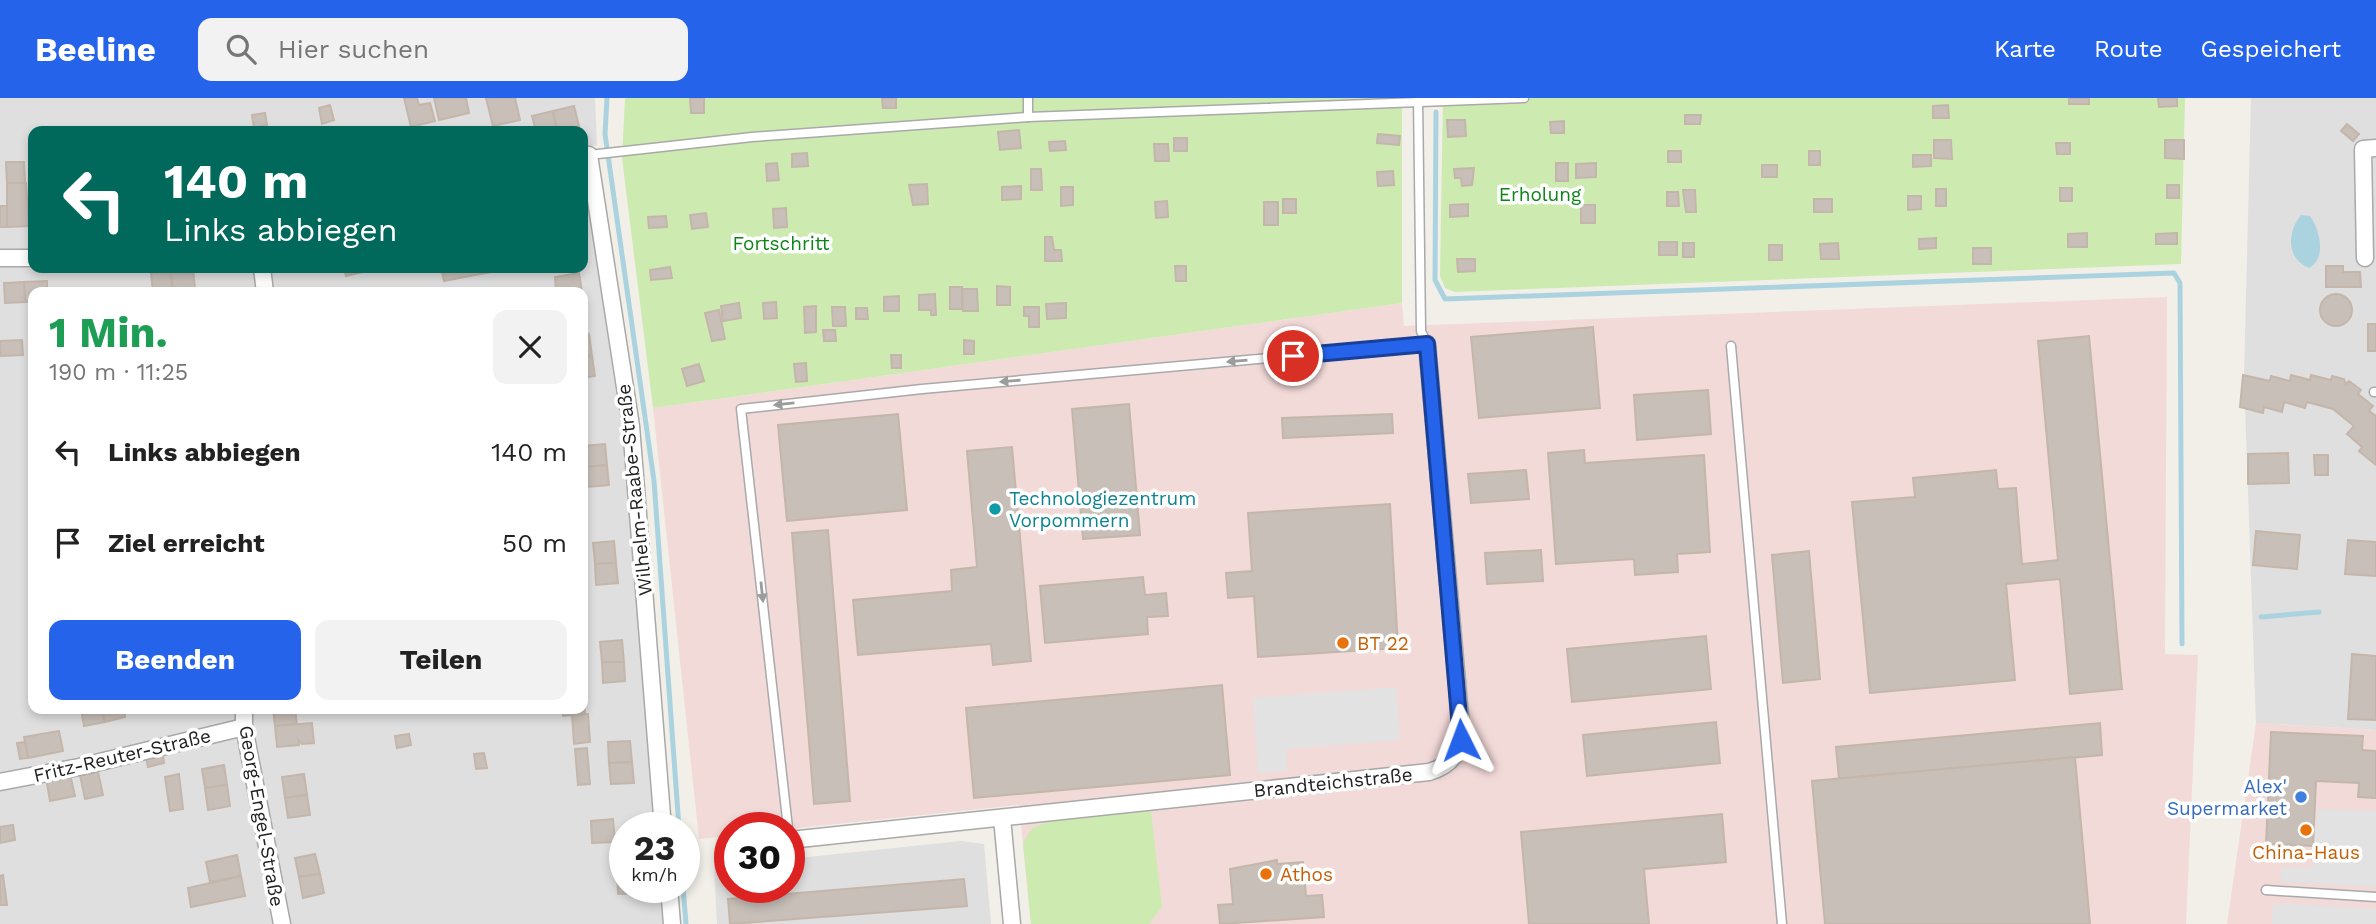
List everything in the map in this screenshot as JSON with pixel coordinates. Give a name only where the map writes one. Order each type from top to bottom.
[{"type":"street","points":[[2365,258],[2362,149],[2376,148]]},
{"type":"street","name":"Wilhelm-Raabe-Straße","points":[[588,168],[631,426],[662,812]]},
{"type":"street","points":[[0,258],[28,258]]},
{"type":"street","name":"Brandteichstraße","points":[[805,836],[1415,774],[1446,767],[1456,755],[1461,727],[1427,344]]},
{"type":"street","name":"Georg-Engel-Straße","points":[[244,714],[244,727],[282,924]]},
{"type":"street","name":"Fritz-Reuter-Straße","points":[[0,782],[79,767],[244,727]]},
{"type":"street","points":[[1002,818],[1012,924]]},
{"type":"street","points":[[670,903],[672,924]]},
{"type":"lane","points":[[1028,98],[1028,117]]},
{"type":"lane","points":[[588,156],[752,137],[1028,117],[1524,98]]},
{"type":"lane","points":[[786,812],[741,409],[922,389],[1427,344],[1421,331],[1418,100]]},
{"type":"lane","points":[[1731,346],[1782,924]]},
{"type":"lane","points":[[2266,890],[2376,897]]},
{"type":"shaded area","points":[[0,98],[595,98],[597,145],[588,147],[588,126],[28,126],[28,273],[588,273],[588,206],[622,432],[655,812],[609,812],[609,903],[662,903],[664,924],[0,924]]},
{"type":"shaded area","points":[[2251,98],[2376,98],[2376,730],[2256,723],[2244,376]]},
{"type":"shaded area","points":[[2167,297],[2165,654],[2198,655],[2186,924],[1031,924],[1019,805],[805,827],[805,812],[714,812],[714,838],[700,839],[700,812],[696,812],[653,408],[1402,303],[1404,326]]},
{"type":"shaded area","points":[[1396,687],[1400,740],[1286,749],[1287,771],[1258,773],[1253,698]]},
{"type":"shaded area","points":[[2256,723],[2376,730],[2376,924],[2227,924]]},
{"type":"shaded area","points":[[2317,809],[2376,811],[2376,887],[2280,882],[2281,867],[2313,868]]},
{"type":"shaded area","points":[[961,841],[984,844],[991,924],[717,924],[716,903],[805,903],[805,857]]},
{"type":"shaded area","points":[[2273,905],[2376,909],[2376,924],[2272,924]]},
{"type":"green space","name":"Fortschritt","points":[[625,98],[1402,98],[1402,303],[653,408],[622,158]]},
{"type":"green space","name":"Erholung","points":[[1443,98],[2185,98],[2181,264],[1455,292],[1445,288],[1440,276]]},
{"type":"green space","points":[[1151,811],[1162,907],[1149,924],[1031,924],[1023,843],[1032,828],[1050,821]]},
{"type":"water","points":[[2301,215],[2310,216],[2319,236],[2318,258],[2309,268],[2296,258],[2291,244],[2293,229]]},
{"type":"building","points":[[404,98],[417,98],[419,105],[430,103],[435,121],[411,126]]},
{"type":"building","points":[[434,98],[466,98],[469,113],[439,120]]},
{"type":"building","points":[[486,98],[515,98],[520,120],[493,126]]},
{"type":"building","points":[[690,98],[704,98],[704,113],[691,113]]},
{"type":"building","points":[[882,98],[896,98],[896,108],[883,108]]},
{"type":"building","points":[[2069,98],[2089,98],[2089,104],[2069,104]]},
{"type":"building","points":[[2158,98],[2177,98],[2177,106],[2159,107]]},
{"type":"building","points":[[330,105],[334,120],[322,124],[319,108]]},
{"type":"building","points":[[1948,105],[1949,118],[1933,118],[1933,106]]},
{"type":"building","points":[[574,106],[579,126],[556,126],[553,111]]},
{"type":"building","points":[[553,111],[556,126],[535,126],[532,116]]},
{"type":"building","points":[[265,113],[267,125],[254,126],[252,115]]},
{"type":"building","points":[[1685,115],[1701,115],[1700,124],[1685,124]]},
{"type":"building","points":[[1447,120],[1465,120],[1466,136],[1448,137]]},
{"type":"building","points":[[1564,121],[1564,133],[1551,133],[1550,122]]},
{"type":"building","points":[[2347,124],[2359,134],[2353,141],[2341,131]]},
{"type":"building","points":[[1019,130],[1021,148],[1000,150],[998,132]]},
{"type":"building","points":[[1378,134],[1400,136],[1399,145],[1377,143]]},
{"type":"building","points":[[1174,138],[1187,138],[1187,151],[1174,151]]},
{"type":"building","points":[[1934,140],[1951,140],[1952,159],[1934,158]]},
{"type":"building","points":[[2165,140],[2184,140],[2184,159],[2165,158]]},
{"type":"building","points":[[1065,141],[1066,150],[1050,151],[1049,142]]},
{"type":"building","points":[[2056,143],[2070,143],[2070,154],[2057,154]]},
{"type":"building","points":[[1154,144],[1168,144],[1169,161],[1155,161]]},
{"type":"building","points":[[1668,151],[1681,151],[1681,162],[1668,162]]},
{"type":"building","points":[[1809,151],[1820,151],[1820,165],[1809,165]]},
{"type":"building","points":[[807,153],[808,166],[792,167],[792,154]]},
{"type":"building","points":[[1913,155],[1931,155],[1931,166],[1913,167]]},
{"type":"building","points":[[6,162],[24,162],[25,183],[7,184]]},
{"type":"building","points":[[777,163],[779,180],[767,181],[766,164]]},
{"type":"building","points":[[1556,163],[1568,163],[1568,181],[1556,181]]},
{"type":"building","points":[[1596,163],[1596,177],[1576,178],[1576,164]]},
{"type":"building","points":[[1762,165],[1777,165],[1777,177],[1762,177]]},
{"type":"building","points":[[1474,168],[1472,185],[1462,186],[1461,178],[1455,178],[1454,169]]},
{"type":"building","points":[[1031,169],[1041,169],[1042,190],[1031,190]]},
{"type":"building","points":[[1393,171],[1394,185],[1378,186],[1377,172]]},
{"type":"building","points":[[7,183],[26,183],[28,226],[7,227]]},
{"type":"building","points":[[927,184],[928,204],[913,205],[909,185]]},
{"type":"building","points":[[2167,185],[2179,185],[2179,198],[2167,198]]},
{"type":"building","points":[[1021,186],[1021,199],[1002,200],[1002,187]]},
{"type":"building","points":[[1061,187],[1073,187],[1073,205],[1061,206]]},
{"type":"building","points":[[2060,188],[2072,188],[2072,201],[2060,201]]},
{"type":"building","points":[[1936,189],[1946,189],[1946,206],[1936,206]]},
{"type":"building","points":[[1683,190],[1695,190],[1696,212],[1686,212]]},
{"type":"building","points":[[1667,192],[1678,192],[1679,206],[1667,206]]},
{"type":"building","points":[[1908,196],[1921,196],[1921,209],[1908,210]]},
{"type":"building","points":[[1283,199],[1296,199],[1296,213],[1283,213]]},
{"type":"building","points":[[1814,199],[1832,199],[1832,212],[1814,212]]},
{"type":"building","points":[[1167,201],[1168,217],[1156,218],[1155,202]]},
{"type":"building","points":[[1264,202],[1278,202],[1278,225],[1264,225]]},
{"type":"building","points":[[1468,204],[1468,216],[1450,217],[1450,205]]},
{"type":"building","points":[[1581,205],[1595,205],[1595,223],[1581,223]]},
{"type":"building","points":[[0,206],[7,206],[7,227],[0,227]]},
{"type":"building","points":[[786,208],[787,227],[774,228],[773,209]]},
{"type":"building","points":[[706,213],[708,227],[692,229],[690,215]]},
{"type":"building","points":[[666,216],[667,227],[649,228],[648,217]]},
{"type":"building","points":[[2087,233],[2087,247],[2068,247],[2068,234]]},
{"type":"building","points":[[2177,233],[2177,244],[2156,244],[2156,234]]},
{"type":"building","points":[[1045,237],[1052,237],[1054,250],[1061,250],[1062,261],[1045,261]]},
{"type":"building","points":[[1936,238],[1936,248],[1919,249],[1919,239]]},
{"type":"building","points":[[1659,242],[1677,242],[1677,255],[1659,255]]},
{"type":"building","points":[[1683,243],[1694,243],[1694,257],[1683,257]]},
{"type":"building","points":[[1838,243],[1839,259],[1821,259],[1820,244]]},
{"type":"building","points":[[1769,245],[1782,245],[1782,260],[1769,260]]},
{"type":"building","points":[[1973,248],[1991,248],[1991,264],[1973,264]]},
{"type":"building","points":[[1457,259],[1475,259],[1475,271],[1458,272]]},
{"type":"building","points":[[1175,266],[1186,266],[1186,281],[1176,281]]},
{"type":"building","points":[[2326,266],[2343,266],[2343,272],[2360,272],[2361,287],[2326,287]]},
{"type":"building","points":[[670,267],[672,278],[651,280],[650,270]]},
{"type":"building","points":[[151,273],[170,273],[172,287],[152,287]]},
{"type":"building","points":[[170,273],[193,273],[195,287],[172,287]]},
{"type":"building","points":[[442,273],[485,273],[444,281]]},
{"type":"building","points":[[579,273],[581,287],[556,287],[555,277]]},
{"type":"building","points":[[47,281],[47,287],[28,287],[28,302],[25,302],[24,282]]},
{"type":"building","points":[[24,282],[25,302],[5,303],[4,283]]},
{"type":"building","points":[[997,286],[1010,287],[1010,305],[997,305]]},
{"type":"building","points":[[950,287],[962,287],[962,309],[950,309]]},
{"type":"building","points":[[962,289],[977,289],[978,311],[963,311]]},
{"type":"building","points":[[935,294],[936,315],[931,315],[931,310],[919,310],[919,295]]},
{"type":"building","points":[[2336,294],[2347,299],[2352,310],[2347,321],[2336,326],[2325,321],[2320,310],[2325,299]]},
{"type":"building","points":[[899,296],[899,311],[884,311],[884,297]]},
{"type":"building","points":[[776,302],[777,318],[764,319],[763,303]]},
{"type":"building","points":[[739,303],[741,318],[723,321],[721,306]]},
{"type":"building","points":[[1066,303],[1066,318],[1047,319],[1046,304]]},
{"type":"building","points":[[816,306],[816,332],[805,333],[804,307]]},
{"type":"building","points":[[832,307],[845,307],[846,326],[833,326]]},
{"type":"building","points":[[1024,307],[1039,307],[1039,327],[1029,327],[1029,316],[1024,316]]},
{"type":"building","points":[[856,308],[867,308],[868,319],[856,319]]},
{"type":"building","points":[[719,310],[725,339],[712,341],[705,313]]},
{"type":"building","points":[[2368,324],[2376,324],[2376,351],[2368,351]]},
{"type":"building","points":[[1593,327],[1600,408],[1479,418],[1471,337]]},
{"type":"building","points":[[823,330],[835,330],[836,341],[824,341]]},
{"type":"building","points":[[588,334],[592,356],[588,356]]},
{"type":"building","points":[[2089,336],[2122,689],[2070,694],[2060,579],[2006,584],[2015,680],[1870,693],[1852,502],[1915,497],[1913,478],[1996,470],[1998,489],[2016,488],[2022,564],[2058,560],[2038,341]]},
{"type":"building","points":[[22,340],[23,355],[1,356],[0,341]]},
{"type":"building","points":[[964,340],[974,341],[974,354],[964,354]]},
{"type":"building","points":[[891,355],[901,355],[901,368],[892,368]]},
{"type":"building","points":[[588,356],[592,356],[595,376],[588,377]]},
{"type":"building","points":[[806,363],[807,381],[796,382],[794,364]]},
{"type":"building","points":[[699,364],[704,381],[687,386],[682,369]]},
{"type":"building","points":[[2243,375],[2270,381],[2271,376],[2290,381],[2291,375],[2310,380],[2311,375],[2331,380],[2332,376],[2344,379],[2346,384],[2349,381],[2361,390],[2358,394],[2373,406],[2369,411],[2376,416],[2376,465],[2359,451],[2362,447],[2347,434],[2354,426],[2333,409],[2307,402],[2305,408],[2284,402],[2282,412],[2264,407],[2263,413],[2240,407]]},
{"type":"building","points":[[1708,390],[1711,434],[1637,440],[1634,395]]},
{"type":"building","points":[[1129,404],[1140,535],[1083,539],[1072,409]]},
{"type":"building","points":[[898,414],[907,510],[787,521],[778,425]]},
{"type":"building","points":[[1392,414],[1393,433],[1283,438],[1282,418]]},
{"type":"building","points":[[605,444],[607,465],[588,467],[588,446]]},
{"type":"building","name":"Technologiezentrum Vorpommern","points":[[1012,447],[1031,661],[993,665],[991,644],[858,655],[853,600],[952,591],[951,570],[977,567],[967,451]]},
{"type":"building","points":[[1584,450],[1585,463],[1704,455],[1710,552],[1677,554],[1678,572],[1635,575],[1634,559],[1556,564],[1548,453]]},
{"type":"building","points":[[2288,453],[2289,483],[2248,484],[2248,454]]},
{"type":"building","points":[[2314,455],[2328,455],[2328,475],[2315,475]]},
{"type":"building","points":[[607,465],[609,485],[588,487],[588,467]]},
{"type":"building","points":[[1526,470],[1529,499],[1471,503],[1468,474]]},
{"type":"building","points":[[1390,504],[1398,648],[1258,657],[1254,596],[1228,598],[1226,573],[1252,571],[1248,513]]},
{"type":"building","points":[[828,530],[850,801],[814,804],[792,533]]},
{"type":"building","points":[[2256,531],[2300,535],[2297,569],[2253,565]]},
{"type":"building","points":[[2348,540],[2376,542],[2376,576],[2345,574]]},
{"type":"building","points":[[614,541],[616,563],[595,564],[593,543]]},
{"type":"building","points":[[1541,550],[1543,581],[1487,584],[1485,553]]},
{"type":"building","points":[[1809,551],[1820,679],[1783,683],[1772,555]]},
{"type":"building","points":[[616,563],[618,583],[596,585],[595,564]]},
{"type":"building","points":[[1143,577],[1145,595],[1166,593],[1168,616],[1147,617],[1148,634],[1045,643],[1040,586]]},
{"type":"building","points":[[1706,636],[1711,689],[1572,702],[1567,649]]},
{"type":"building","points":[[622,640],[624,662],[602,662],[600,642]]},
{"type":"building","points":[[2352,654],[2376,656],[2376,720],[2348,719]]},
{"type":"building","points":[[602,662],[624,662],[625,681],[603,683]]},
{"type":"building","points":[[1222,685],[1230,775],[974,798],[966,708]]},
{"type":"building","points":[[82,714],[103,714],[105,722],[84,726]]},
{"type":"building","points":[[103,714],[125,714],[125,717],[105,722]]},
{"type":"building","points":[[274,714],[296,714],[297,724],[275,726]]},
{"type":"building","points":[[588,714],[590,742],[574,744],[572,715]]},
{"type":"building","points":[[1716,722],[1720,763],[1587,776],[1583,735]]},
{"type":"building","points":[[312,723],[314,743],[302,744],[298,740],[299,745],[277,747],[275,726]]},
{"type":"building","points":[[2100,723],[2102,755],[1839,779],[1836,747]]},
{"type":"building","points":[[59,731],[63,751],[28,758],[24,737]]},
{"type":"building","points":[[2271,732],[2363,736],[2362,750],[2376,751],[2376,798],[2358,797],[2359,783],[2316,781],[2313,846],[2266,844]]},
{"type":"building","points":[[409,734],[411,745],[397,748],[395,736]]},
{"type":"building","points":[[630,741],[632,762],[609,763],[608,742]]},
{"type":"building","points":[[25,742],[28,758],[20,759],[17,743]]},
{"type":"building","points":[[587,748],[590,784],[578,785],[575,749]]},
{"type":"building","points":[[484,753],[487,768],[476,769],[474,754]]},
{"type":"building","points":[[163,755],[164,763],[148,767],[146,758]]},
{"type":"building","points":[[2075,757],[2090,924],[1825,924],[1812,781]]},
{"type":"building","points":[[632,762],[634,783],[611,784],[609,763]]},
{"type":"building","points":[[224,765],[227,785],[205,788],[202,769]]},
{"type":"building","points":[[98,772],[103,795],[85,799],[80,775]]},
{"type":"building","points":[[70,774],[75,796],[50,801],[46,778]]},
{"type":"building","points":[[179,774],[183,809],[170,811],[165,777]]},
{"type":"building","points":[[304,774],[307,795],[285,798],[282,777]]},
{"type":"building","points":[[227,785],[230,806],[208,810],[205,788]]},
{"type":"building","points":[[307,795],[310,815],[288,818],[285,798]]},
{"type":"building","points":[[1722,814],[1726,862],[1644,869],[1649,924],[1529,924],[1521,832]]},
{"type":"building","points":[[609,819],[609,842],[592,843],[591,821]]},
{"type":"building","points":[[13,825],[15,840],[0,843],[0,827]]},
{"type":"building","points":[[315,854],[320,874],[299,877],[295,858]]},
{"type":"building","points":[[237,855],[241,876],[210,882],[206,862]]},
{"type":"building","points":[[1277,860],[1277,864],[1303,862],[1306,896],[1322,895],[1324,917],[1220,924],[1218,905],[1233,904],[1230,869]]},
{"type":"building","points":[[320,874],[324,893],[303,898],[299,877]]},
{"type":"building","points":[[3,875],[7,905],[0,905],[0,876]]},
{"type":"building","points":[[241,876],[245,896],[191,907],[188,888]]},
{"type":"building","points":[[964,879],[967,906],[730,924],[728,903],[805,903],[805,892]]},
{"type":"waterway","points":[[607,98],[605,134],[654,481],[678,812]]},
{"type":"waterway","points":[[1436,112],[1435,280],[1445,299],[2174,273],[2180,283],[2182,644]]},
{"type":"waterway","points":[[2261,617],[2319,612]]},
{"type":"waterway","points":[[684,903],[686,924]]},
{"type":"place","name":"Technologiezentrum Vorpommern","points":[[995,509]]},
{"type":"place","name":"BT 22","points":[[1343,643]]},
{"type":"place","name":"Alex' Supermarket","points":[[2301,797]]},
{"type":"place","name":"China-Haus","points":[[2306,830]]},
{"type":"place","name":"Athos","points":[[1266,874]]},
{"type":"route","points":[[1293,356],[1427,344],[1461,740]]}]
